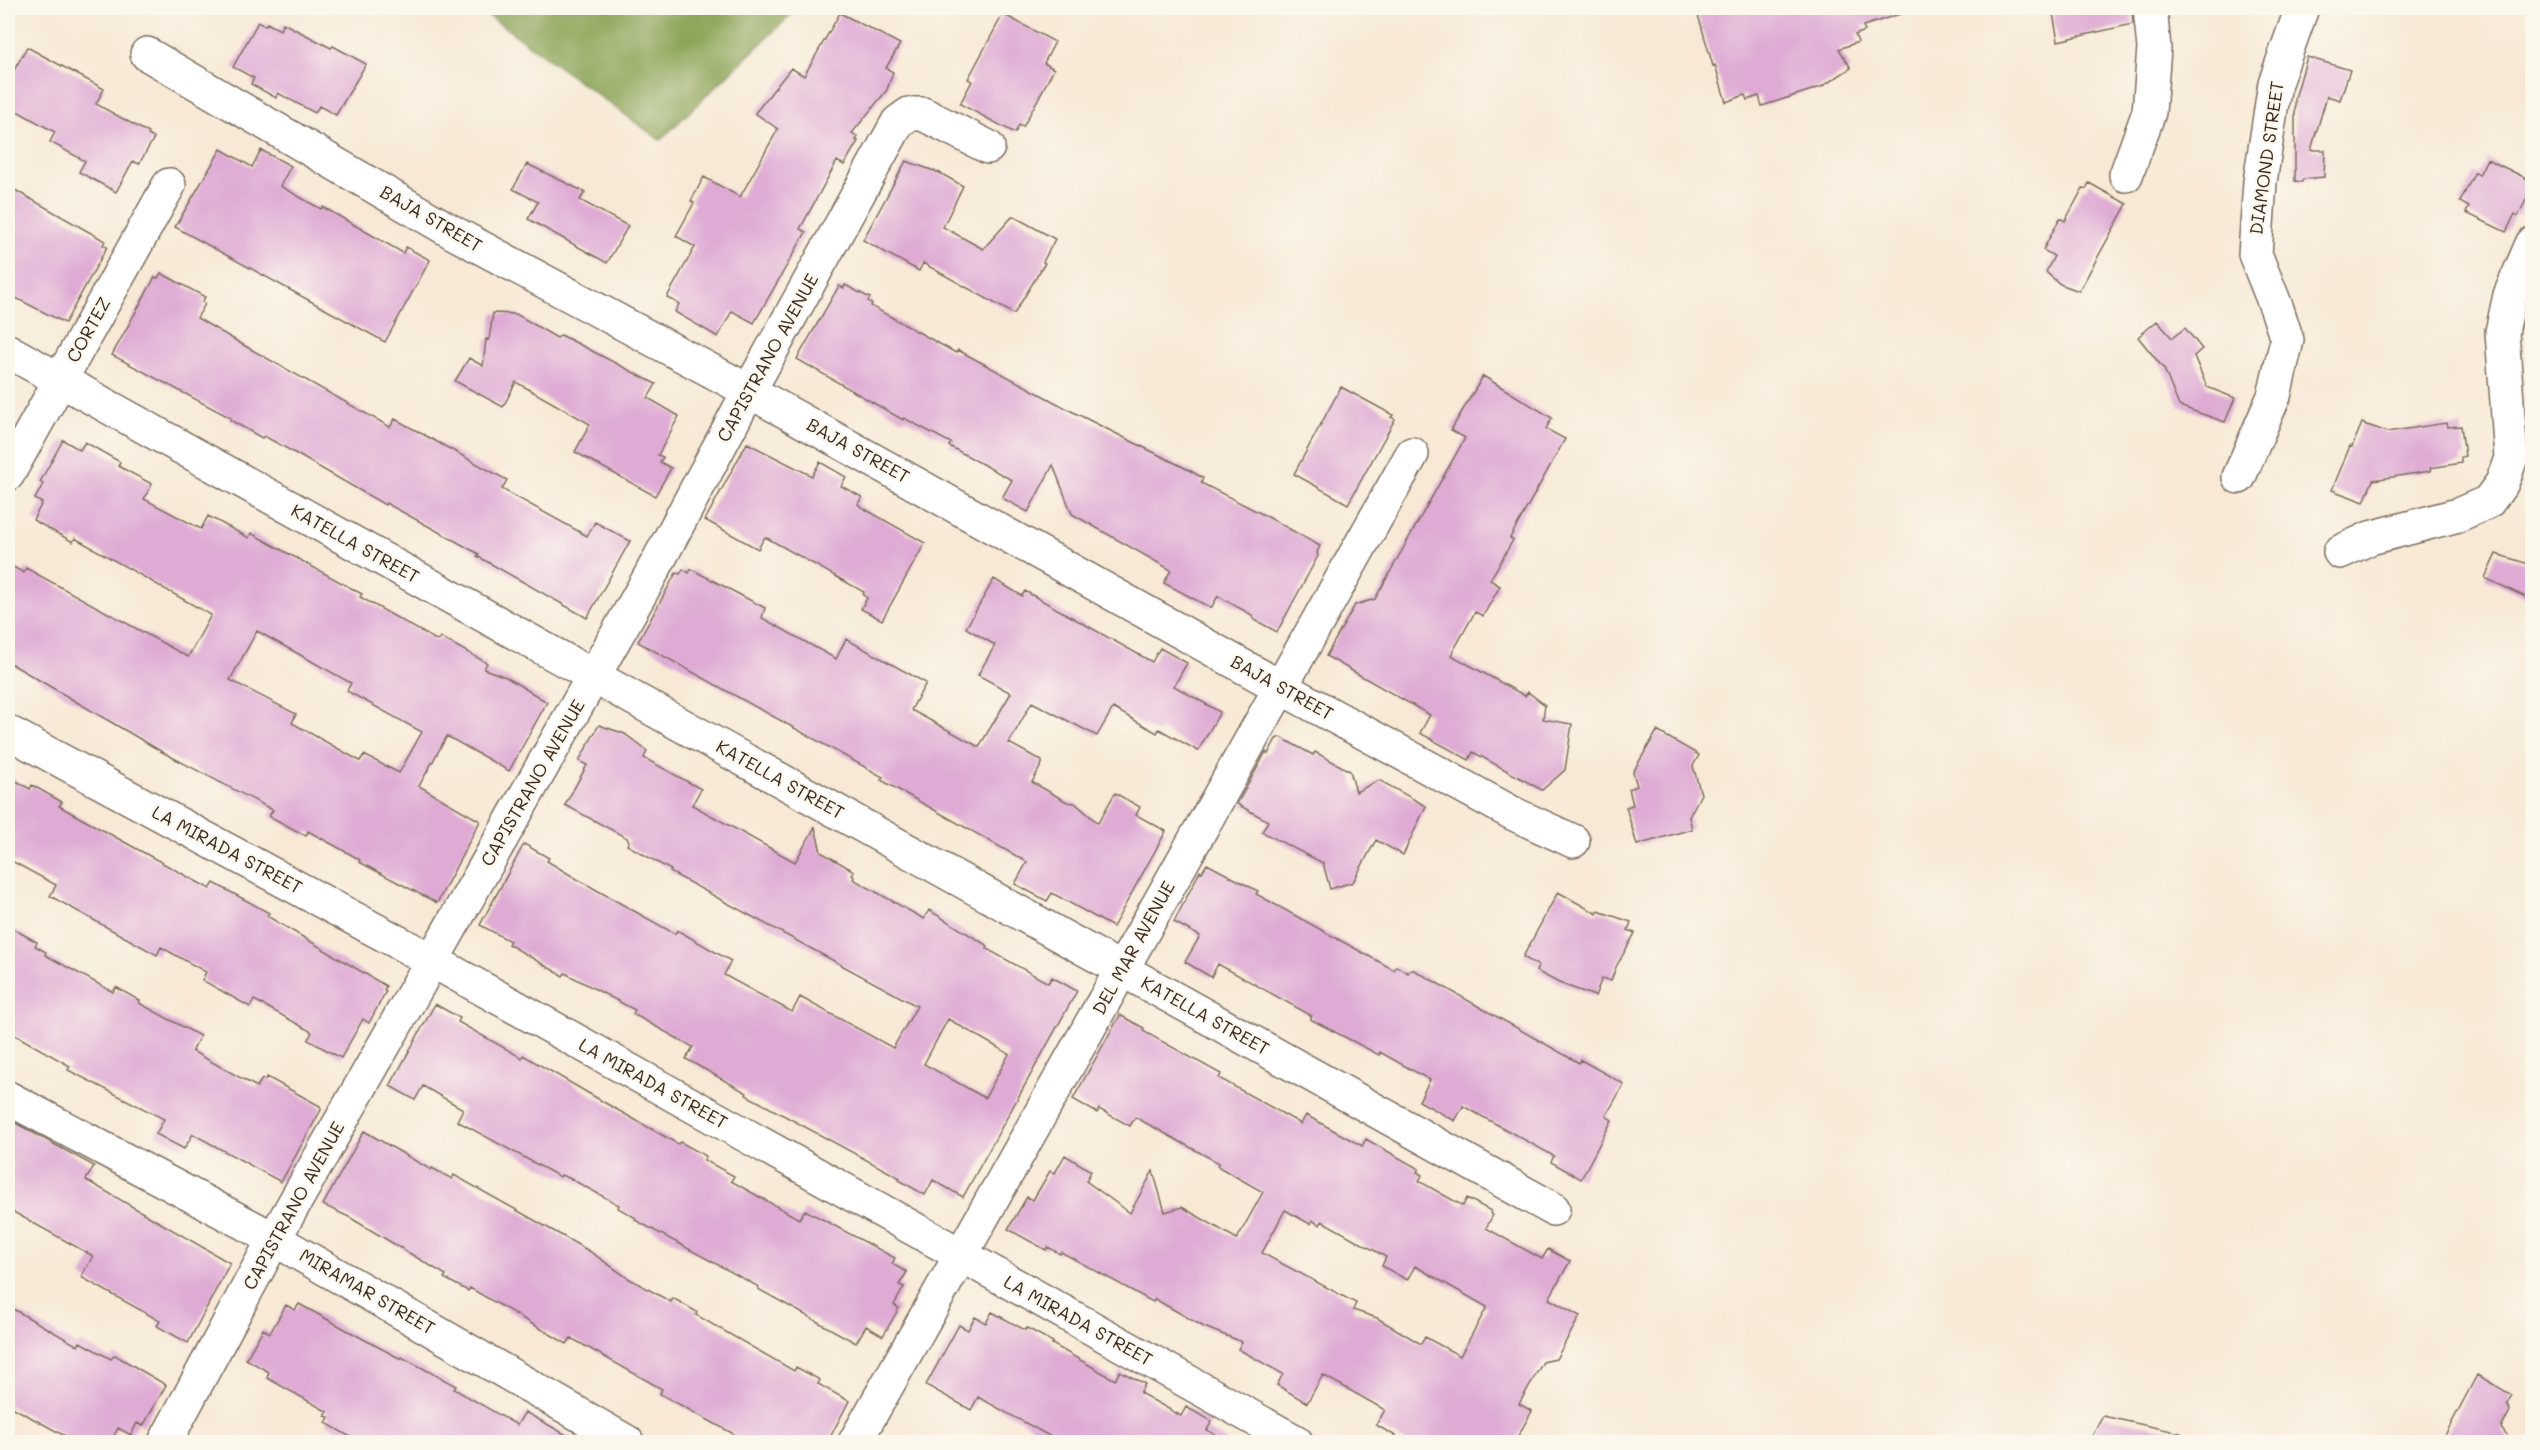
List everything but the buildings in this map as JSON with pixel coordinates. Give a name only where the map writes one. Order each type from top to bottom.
[{"type":"street","points":[[2126,175],[2149,112],[2154,48],[2150,8]]},
{"type":"street","name":"DIAMOND STREET","points":[[2239,477],[2274,396],[2287,340],[2277,309],[2254,255],[2260,182],[2275,83],[2302,8]]},
{"type":"street","name":"BAJA STREET","points":[[147,54],[454,233],[749,391],[1280,687],[1514,814],[1573,841]]},
{"type":"street","name":"CAPISTRANO AVENUE","points":[[165,1443],[274,1239],[594,677],[898,123],[909,114],[923,114],[988,147]]},
{"type":"street","name":"CORTEZ","points":[[8,474],[169,185]]},
{"type":"street","points":[[2340,552],[2370,538],[2458,514],[2488,502],[2502,483],[2511,458],[2502,332],[2510,295],[2532,244]]},
{"type":"street","name":"KATELLA STREET","points":[[8,351],[1553,1209]]},
{"type":"street","name":"DEL MAR AVENUE","points":[[855,1443],[1412,453]]},
{"type":"street","name":"LA MIRADA STREET","points":[[8,732],[431,960],[1296,1443]]},
{"type":"street","name":"MIRAMAR STREET","points":[[8,1098],[274,1239],[627,1443]]},
{"type":"green space","points":[[478,8],[798,8],[660,140]]}]
